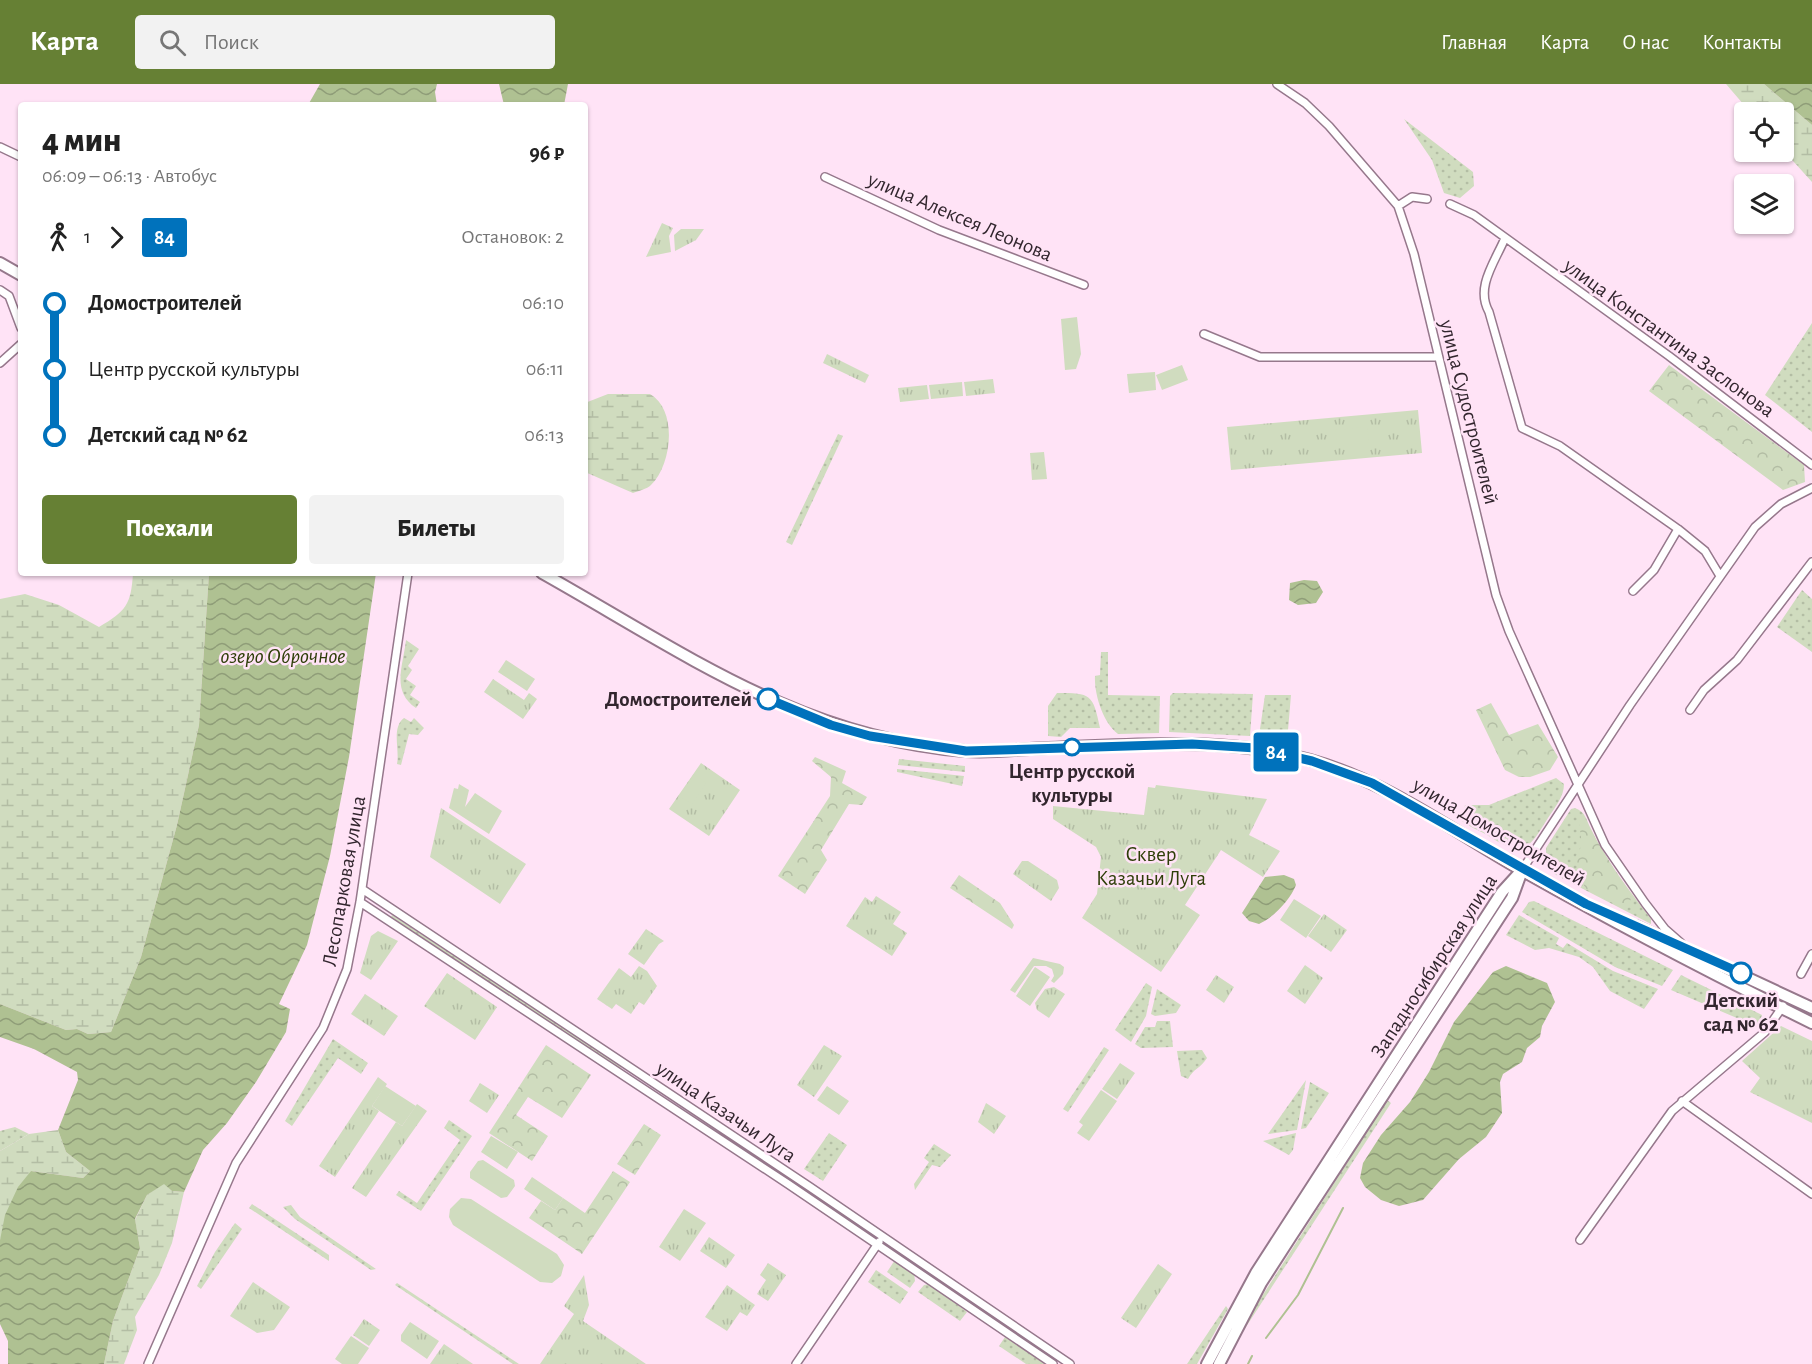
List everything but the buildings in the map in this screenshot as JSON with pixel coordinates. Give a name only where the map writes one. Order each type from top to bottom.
[{"type":"main road","points":[[0,263],[18,273]]},
{"type":"main road","name":"улица Домостроителей","points":[[547,576],[706,668],[789,709],[831,725],[870,736],[966,751],[1192,744],[1274,752],[1330,766],[1372,783],[1522,870],[1683,959],[1812,1023]]},
{"type":"main road","name":"Западносибирская улица","points":[[1207,1364],[1256,1273],[1502,892],[1522,870]]},
{"type":"main road","name":"Западносибирская улица","points":[[1219,1364],[1261,1283],[1512,898],[1522,870]]},
{"type":"main road","name":"улица Домостроителей","points":[[1586,904],[1687,948],[1812,1008]]},
{"type":"street","name":"улица Судостроителей","points":[[1277,84],[1305,104],[1329,126],[1398,206],[1414,254],[1496,595],[1509,631],[1605,845],[1665,929],[1687,948]]},
{"type":"street","points":[[0,147],[18,156]]},
{"type":"street","name":"улица Алексея Леонова","points":[[825,177],[939,230],[1084,285]]},
{"type":"street","points":[[1398,206],[1412,197],[1427,200]]},
{"type":"street","name":"улица Константина Заслонова","points":[[1450,204],[1474,215],[1669,356],[1812,465]]},
{"type":"street","points":[[1505,238],[1483,287],[1483,301],[1489,312],[1522,428],[1560,446],[1678,529],[1705,551],[1720,576]]},
{"type":"street","points":[[0,290],[9,296],[18,320]]},
{"type":"street","points":[[1204,334],[1260,357],[1438,357]]},
{"type":"street","points":[[0,363],[18,347]]},
{"type":"street","points":[[1522,870],[1578,784],[1755,528],[1781,504],[1812,489]]},
{"type":"street","points":[[1633,591],[1654,570],[1678,529]]},
{"type":"street","points":[[1690,710],[1704,690],[1737,660],[1812,562]]},
{"type":"street","name":"Лесопарковая улица","points":[[148,1364],[236,1163],[329,1016],[347,969],[360,902],[408,576]]},
{"type":"street","name":"улица Казачьи Луга","points":[[362,889],[883,1236],[1070,1364]]},
{"type":"street","name":"улица Казачьи Луга","points":[[360,902],[1053,1364]]},
{"type":"street","points":[[1800,974],[1812,954]]},
{"type":"street","points":[[1580,1240],[1672,1111],[1758,1038],[1788,996]]},
{"type":"street","points":[[1682,1101],[1812,1194]]},
{"type":"street","points":[[796,1364],[883,1236]]},
{"type":"green space","points":[[1726,84],[1764,84],[1785,102],[1741,102]]},
{"type":"green space","points":[[1794,110],[1812,125],[1812,182],[1794,162]]},
{"type":"green space","points":[[1404,119],[1473,172],[1474,186],[1460,198],[1444,193],[1432,160]]},
{"type":"green space","points":[[662,223],[673,228],[669,236],[671,252],[646,257]]},
{"type":"green space","points":[[681,229],[704,229],[696,240],[675,251],[674,235]]},
{"type":"green space","points":[[1077,317],[1081,354],[1076,369],[1065,370],[1061,319]]},
{"type":"green space","points":[[1812,323],[1812,432],[1765,395]]},
{"type":"green space","points":[[827,354],[869,375],[865,383],[823,363]]},
{"type":"green space","points":[[1182,365],[1188,380],[1162,390],[1156,375]]},
{"type":"green space","points":[[1669,365],[1804,465],[1805,482],[1783,490],[1649,391]]},
{"type":"green space","points":[[1155,372],[1156,390],[1129,393],[1127,374]]},
{"type":"green space","points":[[993,379],[995,393],[966,396],[964,382]]},
{"type":"green space","points":[[962,382],[963,396],[931,399],[929,385]]},
{"type":"green space","points":[[927,385],[929,399],[900,402],[898,388]]},
{"type":"green space","points":[[608,394],[650,394],[659,402],[665,412],[668,425],[667,452],[658,476],[645,489],[633,493],[588,473],[588,402]]},
{"type":"green space","points":[[1418,410],[1422,453],[1231,470],[1227,427]]},
{"type":"green space","points":[[1367,427],[1369,442],[1337,446],[1335,430]]},
{"type":"green space","points":[[838,434],[843,436],[792,545],[786,542]]},
{"type":"green space","points":[[1044,452],[1047,479],[1032,480],[1030,453]]},
{"type":"green space","points":[[133,576],[209,576],[199,725],[177,825],[141,957],[111,1032],[88,1034],[77,1029],[66,1030],[0,1004],[0,599],[25,594],[59,605],[99,627],[121,611],[131,593]]},
{"type":"green space","points":[[1802,590],[1812,599],[1812,652],[1777,627]]},
{"type":"green space","points":[[406,640],[419,649],[408,666],[412,670],[406,679],[416,686],[410,695],[420,702],[416,708],[403,694],[401,686],[400,678]]},
{"type":"green space","points":[[1101,652],[1108,652],[1108,695],[1160,696],[1159,733],[1118,734],[1108,723],[1100,708],[1095,683],[1095,676],[1100,675]]},
{"type":"green space","points":[[506,660],[535,679],[527,691],[498,672]]},
{"type":"green space","points":[[493,679],[524,700],[529,693],[537,699],[523,719],[484,692]]},
{"type":"green space","points":[[1057,693],[1084,695],[1089,698],[1095,708],[1100,728],[1070,728],[1061,737],[1048,736],[1048,706]]},
{"type":"green space","points":[[1173,693],[1253,694],[1250,736],[1169,732],[1170,696]]},
{"type":"green space","points":[[1265,695],[1291,695],[1287,742],[1264,737],[1260,729]]},
{"type":"green space","points":[[1491,703],[1509,735],[1538,724],[1558,757],[1550,770],[1530,777],[1519,777],[1505,770],[1476,710]]},
{"type":"green space","points":[[404,718],[411,722],[414,718],[424,728],[418,735],[409,734],[401,765],[397,764],[397,733],[400,722]]},
{"type":"green space","points":[[815,757],[846,771],[842,783],[867,797],[862,805],[849,804],[821,850],[827,860],[805,894],[778,876],[830,796],[831,777],[812,761]]},
{"type":"green space","points":[[899,759],[965,766],[965,772],[898,765]]},
{"type":"green space","points":[[701,763],[740,790],[709,836],[669,809]]},
{"type":"green space","points":[[897,769],[964,776],[962,786],[897,772]]},
{"type":"green space","points":[[694,774],[706,783],[692,804],[679,796]]},
{"type":"green space","points":[[1556,778],[1564,784],[1561,798],[1535,838],[1523,848],[1509,847],[1462,821],[1465,805],[1489,805]]},
{"type":"green space","points":[[459,784],[469,790],[465,807],[475,793],[502,811],[489,834],[449,808],[454,788],[458,789]]},
{"type":"green space","name":"Сквер Казачьи Луга","points":[[1156,785],[1267,799],[1249,835],[1280,851],[1263,877],[1221,850],[1185,905],[1200,915],[1161,972],[1082,918],[1097,894],[1101,857],[1096,847],[1053,819],[1053,806],[1144,815],[1148,787],[1155,788]]},
{"type":"green space","points":[[441,808],[526,864],[500,904],[430,857]]},
{"type":"green space","points":[[1575,808],[1584,814],[1604,853],[1651,919],[1651,924],[1556,875],[1546,867],[1546,848],[1571,809]]},
{"type":"green space","points":[[1585,821],[1631,897],[1629,907],[1624,909],[1585,888],[1575,858],[1582,845],[1579,822]]},
{"type":"green space","points":[[1022,861],[1028,861],[1057,880],[1059,888],[1051,901],[1013,874]]},
{"type":"green space","points":[[959,875],[1000,903],[1014,925],[1012,929],[950,888]]},
{"type":"green space","points":[[876,896],[901,912],[893,924],[907,933],[892,956],[846,926],[865,897],[872,902]]},
{"type":"green space","points":[[1294,899],[1321,916],[1306,938],[1280,920]]},
{"type":"green space","points":[[1534,901],[1673,970],[1662,986],[1615,967],[1522,912],[1529,902]]},
{"type":"green space","points":[[1324,914],[1347,930],[1331,952],[1308,936]]},
{"type":"green space","points":[[392,915],[622,1066],[620,1068],[391,917]]},
{"type":"green space","points":[[1519,915],[1559,938],[1556,944],[1563,948],[1567,943],[1613,971],[1658,989],[1644,1009],[1610,991],[1593,967],[1579,957],[1549,948],[1535,950],[1506,935]]},
{"type":"green space","points":[[646,929],[664,941],[659,944],[644,965],[628,954]]},
{"type":"green space","points":[[378,931],[398,941],[371,980],[360,973],[371,936]]},
{"type":"green space","points":[[1033,958],[1060,964],[1064,967],[1063,974],[1054,983],[1051,981],[1054,976],[1052,969],[1046,966],[1034,966],[1015,993],[1010,990]]},
{"type":"green space","points":[[1305,965],[1323,978],[1305,1004],[1287,991]]},
{"type":"green space","points":[[639,966],[647,971],[657,986],[644,1005],[639,1002],[631,1014],[616,1004],[612,1009],[597,999],[619,968],[631,977]]},
{"type":"green space","points":[[1035,967],[1050,977],[1030,1006],[1016,996]]},
{"type":"green space","points":[[447,973],[497,1007],[475,1040],[424,1006]]},
{"type":"green space","points":[[1216,975],[1234,987],[1224,1003],[1206,990]]},
{"type":"green space","points":[[1681,975],[1762,1015],[1758,1027],[1671,990]]},
{"type":"green space","points":[[1146,983],[1152,987],[1146,1016],[1131,1042],[1115,1030]]},
{"type":"green space","points":[[1054,987],[1065,994],[1049,1018],[1037,1010],[1035,1003],[1045,989]]},
{"type":"green space","points":[[1157,989],[1181,1005],[1176,1013],[1155,1016],[1151,1014]]},
{"type":"green space","points":[[365,994],[398,1016],[384,1036],[351,1014]]},
{"type":"green space","points":[[1157,1021],[1170,1021],[1173,1047],[1141,1048],[1135,1044],[1145,1027],[1155,1027]]},
{"type":"green space","points":[[1781,1026],[1812,1041],[1812,1123],[1750,1092],[1760,1078],[1742,1061]]},
{"type":"green space","points":[[333,1039],[368,1063],[361,1074],[338,1058],[292,1126],[285,1121]]},
{"type":"green space","points":[[546,1045],[591,1075],[562,1118],[528,1097],[516,1115],[548,1136],[532,1161],[489,1133]]},
{"type":"green space","points":[[824,1045],[842,1056],[814,1097],[797,1085]]},
{"type":"green space","points":[[1104,1047],[1109,1050],[1068,1112],[1063,1109]]},
{"type":"green space","points":[[1202,1050],[1207,1058],[1205,1061],[1188,1079],[1181,1076],[1177,1051]]},
{"type":"green space","points":[[1120,1063],[1135,1073],[1117,1099],[1102,1089]]},
{"type":"green space","points":[[378,1077],[387,1084],[372,1106],[379,1111],[335,1177],[319,1166]]},
{"type":"green space","points":[[1306,1080],[1297,1130],[1268,1134]]},
{"type":"green space","points":[[1310,1082],[1329,1093],[1306,1128],[1301,1129]]},
{"type":"green space","points":[[480,1083],[499,1095],[487,1113],[469,1101]]},
{"type":"green space","points":[[385,1086],[416,1106],[402,1126],[372,1106]]},
{"type":"green space","points":[[827,1086],[849,1101],[839,1115],[817,1100]]},
{"type":"green space","points":[[1101,1090],[1117,1101],[1089,1141],[1077,1133],[1083,1125],[1079,1122]]},
{"type":"green space","points":[[1387,1100],[1391,1103],[1244,1330],[1245,1323]]},
{"type":"green space","points":[[986,1103],[1006,1116],[994,1134],[978,1122]]},
{"type":"green space","points":[[417,1104],[427,1111],[366,1197],[352,1188],[396,1122],[402,1126]]},
{"type":"green space","points":[[449,1120],[472,1136],[421,1211],[396,1195],[399,1191],[417,1203],[460,1140],[444,1128]]},
{"type":"green space","points":[[644,1124],[661,1135],[635,1175],[617,1164]]},
{"type":"green space","points":[[15,1127],[29,1134],[0,1151],[0,1131]]},
{"type":"green space","points":[[58,1130],[66,1152],[90,1171],[83,1178],[31,1171],[0,1240],[0,1151],[29,1134]]},
{"type":"green space","points":[[829,1133],[847,1145],[823,1181],[804,1169]]},
{"type":"green space","points":[[1296,1133],[1293,1150],[1289,1155],[1263,1141]]},
{"type":"green space","points":[[491,1136],[518,1152],[507,1169],[481,1152]]},
{"type":"green space","points":[[730,1137],[862,1227],[861,1229],[728,1139]]},
{"type":"green space","points":[[934,1144],[951,1155],[940,1167],[932,1165],[915,1190],[914,1184],[929,1162],[924,1158]]},
{"type":"green space","points":[[483,1160],[514,1180],[515,1186],[507,1197],[501,1198],[470,1178],[470,1172],[478,1161]]},
{"type":"green space","points":[[613,1171],[630,1182],[582,1254],[529,1218],[541,1201],[555,1210],[563,1198],[585,1213]]},
{"type":"green space","points":[[532,1177],[563,1198],[555,1210],[524,1189]]},
{"type":"green space","points":[[164,1183],[172,1191],[184,1192],[172,1243],[159,1275],[135,1317],[137,1330],[124,1364],[104,1364],[113,1321],[140,1248],[135,1220],[147,1195]]},
{"type":"green space","points":[[461,1198],[471,1199],[557,1254],[564,1265],[561,1276],[552,1283],[540,1282],[453,1225],[449,1217],[450,1209]]},
{"type":"green space","points":[[252,1204],[329,1255],[329,1261],[249,1208]]},
{"type":"green space","points":[[291,1205],[300,1217],[376,1269],[371,1270],[295,1219],[283,1207]]},
{"type":"green space","points":[[684,1209],[706,1223],[680,1261],[659,1247]]},
{"type":"green space","points":[[235,1223],[242,1229],[201,1289],[197,1286],[215,1252]]},
{"type":"green space","points":[[709,1237],[735,1255],[726,1268],[700,1251]]},
{"type":"green space","points":[[895,1260],[914,1273],[915,1281],[910,1288],[887,1272]]},
{"type":"green space","points":[[768,1263],[786,1275],[768,1301],[757,1294],[766,1280],[760,1275]]},
{"type":"green space","points":[[1158,1264],[1172,1274],[1136,1328],[1121,1318]]},
{"type":"green space","points":[[876,1270],[908,1292],[900,1304],[868,1282]]},
{"type":"green space","points":[[584,1275],[589,1305],[583,1321],[646,1364],[540,1364],[574,1314],[564,1306]]},
{"type":"green space","points":[[253,1282],[290,1307],[274,1330],[257,1333],[230,1316]]},
{"type":"green space","points":[[397,1283],[519,1364],[513,1364],[395,1285]]},
{"type":"green space","points":[[930,1284],[967,1312],[960,1321],[918,1292],[924,1285]]},
{"type":"green space","points":[[727,1285],[755,1305],[747,1316],[740,1312],[727,1331],[705,1317]]},
{"type":"green space","points":[[1226,1306],[1228,1309],[1197,1364],[1187,1364]]},
{"type":"green space","points":[[364,1319],[380,1330],[369,1346],[353,1335]]},
{"type":"green space","points":[[410,1322],[439,1341],[427,1359],[401,1341],[401,1335]]},
{"type":"green space","points":[[351,1336],[369,1348],[358,1364],[342,1364],[335,1359]]},
{"type":"green space","points":[[1005,1337],[1045,1364],[1026,1364],[999,1346]]},
{"type":"green space","points":[[444,1344],[473,1364],[430,1364]]},
{"type":"water","points":[[320,84],[437,84],[437,102],[310,102]]},
{"type":"water","points":[[499,84],[568,84],[565,102],[503,102]]},
{"type":"water","points":[[1764,84],[1812,84],[1812,125],[1794,110],[1794,102],[1785,102]]},
{"type":"water","name":"озеро Оброчное","points":[[209,576],[376,576],[349,757],[330,856],[307,945],[279,1004],[290,1009],[286,1032],[256,1082],[227,1123],[203,1150],[184,1192],[172,1191],[164,1184],[147,1195],[135,1219],[140,1248],[113,1321],[104,1364],[8,1364],[8,1341],[0,1324],[0,1240],[5,1215],[18,1187],[31,1171],[83,1178],[90,1171],[66,1152],[58,1130],[78,1080],[77,1072],[34,1049],[0,1037],[0,1004],[66,1030],[77,1029],[88,1034],[111,1032],[141,957],[177,825],[199,725]]},
{"type":"water","points":[[1304,580],[1317,581],[1323,592],[1316,603],[1298,605],[1289,600],[1290,583]]},
{"type":"water","points":[[1284,875],[1294,879],[1296,885],[1286,902],[1276,913],[1259,924],[1249,921],[1242,913],[1265,877]]},
{"type":"water","points":[[1506,966],[1547,983],[1555,1002],[1542,1026],[1540,1037],[1527,1048],[1522,1062],[1503,1074],[1500,1082],[1502,1113],[1486,1137],[1459,1159],[1423,1200],[1399,1206],[1381,1200],[1365,1187],[1360,1178],[1363,1163],[1381,1135],[1410,1102],[1429,1072],[1454,1022],[1493,972]]},
{"type":"waterway","points":[[1266,1338],[1298,1295],[1343,1208]]},
{"type":"waterway","points":[[1248,1364],[1252,1356]]},
{"type":"bus line","name":"84","points":[[768,699],[831,725],[870,736],[937,748],[981,752],[1192,744],[1256,748],[1312,761],[1372,783],[1545,883],[1586,904],[1741,973]]},
{"type":"place","name":"Домостроителей","points":[[768,699]]},
{"type":"place","name":"Центр русской культуры","points":[[1072,747]]},
{"type":"place","name":"Детский сад № 62","points":[[1741,973]]}]
